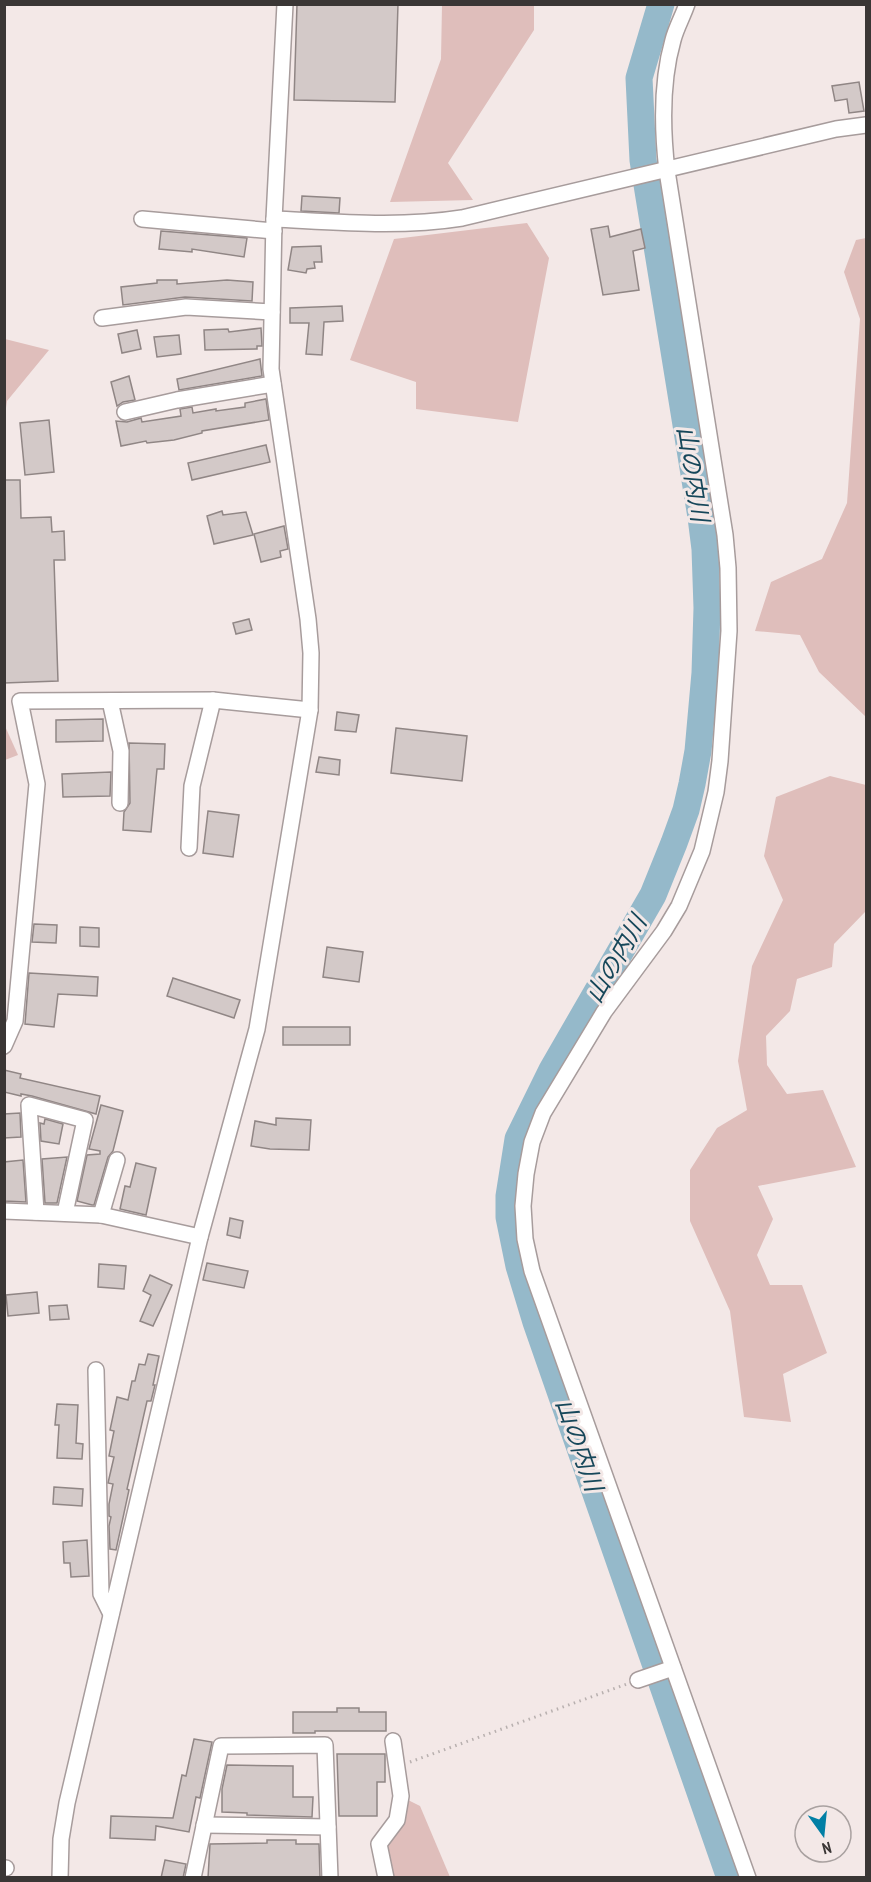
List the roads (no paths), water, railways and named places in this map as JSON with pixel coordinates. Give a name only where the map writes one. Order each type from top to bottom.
[{"type":"street","points":[[60,1878],[61,1839],[66,1803],[200,1237],[257,1029],[310,710],[311,662],[308,619],[273,384],[274,225],[285,4]]},
{"type":"street","points":[[687,4],[673,39],[667,73],[663,126],[667,171],[721,504],[728,568],[729,631],[716,792],[702,851],[679,906],[664,931],[604,1012],[543,1113],[530,1153],[523,1206],[525,1239],[532,1271],[748,1878]]},
{"type":"street","points":[[142,219],[274,225],[438,222],[491,212],[836,129],[867,124]]},
{"type":"street","points":[[102,318],[186,307],[272,312]]},
{"type":"street","points":[[125,412],[177,399],[273,384]]},
{"type":"street","points":[[4,1046],[10,1022],[37,784],[20,701],[213,700],[310,710]]},
{"type":"street","points":[[189,848],[192,786],[213,700]]},
{"type":"street","points":[[110,701],[121,751],[120,803]]},
{"type":"street","points":[[36,1212],[29,1105],[85,1120],[65,1213]]},
{"type":"street","points":[[101,1215],[117,1160]]},
{"type":"street","points":[[4,1211],[101,1215],[200,1237]]},
{"type":"street","points":[[96,1370],[101,1594],[111,1614]]},
{"type":"street","points":[[639,1680],[673,1668]]},
{"type":"street","points":[[387,1878],[379,1844],[397,1820],[401,1796],[393,1740]]},
{"type":"street","points":[[193,1878],[221,1746],[325,1744],[330,1878]]},
{"type":"street","points":[[204,1825],[328,1827]]},
{"type":"waterway","name":"山の内川","points":[[661,4],[639,78],[643,160],[705,549],[707,608],[705,673],[698,751],[686,810],[653,895],[552,1070],[518,1139],[509,1196],[509,1217],[519,1266],[536,1322],[730,1878]]}]
